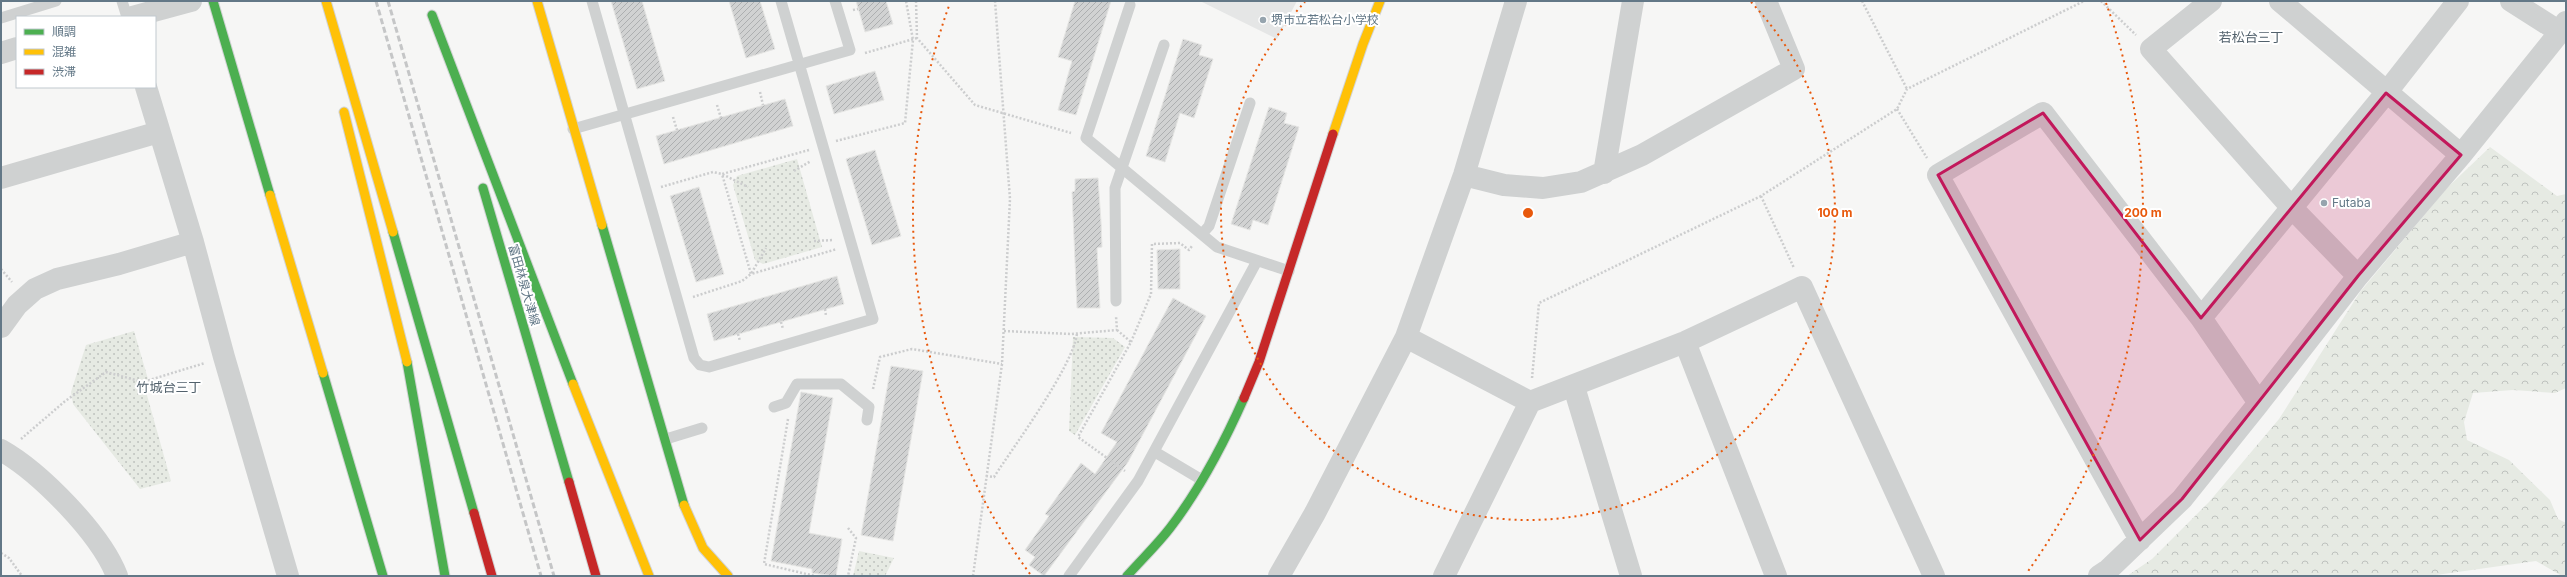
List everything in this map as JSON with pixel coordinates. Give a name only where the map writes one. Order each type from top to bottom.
[{"type":"main road","points":[[213,1],[383,576]]},
{"type":"main road","points":[[319,1],[330,52]]},
{"type":"main road","points":[[326,1],[492,576]]},
{"type":"main road","points":[[537,1],[573,129],[687,513],[698,542],[717,567],[728,576]]},
{"type":"main road","points":[[1127,576],[1170,528],[1202,480],[1231,428],[1259,362],[1363,44],[1380,1]]},
{"type":"main road","points":[[468,136],[431,11],[521,252],[649,576]]},
{"type":"main road","points":[[342,103],[382,269],[405,353],[445,576]]},
{"type":"main road","name":"富田林泉大津線","points":[[481,182],[596,576]]},
{"type":"street","points":[[136,16],[191,1]]},
{"type":"street","points":[[1279,576],[1315,513],[1406,337],[1464,175],[1516,1]]},
{"type":"street","points":[[1604,173],[1633,1]]},
{"type":"street","points":[[1464,175],[1504,185],[1543,188],[1581,182],[1642,155],[1794,69],[1766,1]]},
{"type":"street","points":[[2211,1],[2151,49],[2291,206],[2358,276]]},
{"type":"street","points":[[2280,1],[2386,93],[2461,155]]},
{"type":"street","points":[[2201,318],[2291,206],[2386,93],[2458,1]]},
{"type":"street","points":[[2099,576],[2108,570],[2182,499],[2358,276],[2461,155],[2563,27],[2511,1]]},
{"type":"street","points":[[1,53],[16,48]]},
{"type":"street","points":[[146,88],[193,242],[224,357],[288,576]]},
{"type":"street","points":[[2140,540],[1938,175],[2043,113],[2201,318],[2259,402]]},
{"type":"street","points":[[1,178],[159,132]]},
{"type":"street","points":[[1,326],[17,305],[35,289],[57,279],[119,264],[193,242]]},
{"type":"street","points":[[1444,576],[1530,402],[1574,387],[1685,342],[1802,287],[1934,576]]},
{"type":"street","points":[[1406,337],[1530,402]]},
{"type":"street","points":[[1685,342],[1776,576]]},
{"type":"street","points":[[1574,387],[1631,576]]},
{"type":"street","points":[[3,451],[45,484],[87,528],[113,565],[117,576]]},
{"type":"lane","points":[[1,18],[56,1]]},
{"type":"lane","points":[[122,1],[126,16]]},
{"type":"lane","points":[[592,1],[679,301],[694,358],[700,365],[709,367],[873,319],[781,1]]},
{"type":"lane","points":[[573,129],[850,50],[835,1]]},
{"type":"lane","points":[[1130,5],[1086,138],[1217,247],[1289,271]]},
{"type":"lane","points":[[1116,301],[1115,188],[1120,167],[1164,45]]},
{"type":"lane","points":[[1202,234],[1209,226],[1250,104]]},
{"type":"lane","points":[[1069,576],[1138,481],[1257,261]]},
{"type":"lane","points":[[774,407],[786,403],[797,384],[841,384],[869,407],[867,420]]},
{"type":"lane","points":[[666,439],[702,428]]},
{"type":"lane","points":[[1155,452],[1202,480]]},
{"type":"path","points":[[722,174],[905,122],[913,40],[906,1]]},
{"type":"path","points":[[916,1],[918,38],[975,105],[1003,112],[1086,138]]},
{"type":"path","points":[[973,576],[1002,364],[1010,199],[995,1]]},
{"type":"path","points":[[1862,1],[1907,89]]},
{"type":"path","points":[[1530,402],[1540,303],[1762,196],[1896,108],[1907,89],[2084,1]]},
{"type":"path","points":[[2101,1],[2151,49]]},
{"type":"path","points":[[850,50],[858,54],[918,38]]},
{"type":"path","points":[[760,91],[764,105]]},
{"type":"path","points":[[717,103],[721,118]]},
{"type":"path","points":[[1896,108],[1938,175]]},
{"type":"path","points":[[673,116],[677,130]]},
{"type":"path","points":[[794,171],[811,162],[808,150]]},
{"type":"path","points":[[647,191],[713,172],[722,174],[748,187]]},
{"type":"path","points":[[722,174],[751,274]]},
{"type":"path","points":[[1762,196],[1802,287]]},
{"type":"path","points":[[1138,481],[1078,436],[1131,342],[1151,294],[1152,244],[1180,243],[1189,250],[1202,234]]},
{"type":"path","points":[[814,241],[834,240],[837,249]]},
{"type":"path","points":[[679,301],[742,281],[751,274],[851,244]]},
{"type":"path","points":[[751,274],[766,248]]},
{"type":"path","points":[[1116,301],[1117,330]]},
{"type":"path","points":[[1004,331],[1077,333],[1117,330],[1131,342]]},
{"type":"path","points":[[986,476],[994,477],[1054,384],[1076,344],[1077,333]]},
{"type":"path","points":[[869,407],[880,357],[912,349],[1002,364]]},
{"type":"path","points":[[3,451],[64,402],[106,372],[143,382],[224,357]]},
{"type":"path","points":[[786,403],[789,414],[764,564],[815,576]]},
{"type":"path","points":[[848,528],[856,538],[848,576]]},
{"type":"path","points":[[1,553],[9,558],[22,576]]},
{"type":"highlighted area","points":[[2386,93],[2461,155],[2358,276],[2182,499],[2140,540],[1938,175],[2043,113],[2201,318]]},
{"type":"shaded area","name":"堺市立若松台小学校","points":[[1200,1],[1297,1],[1277,39]]},
{"type":"green space","points":[[2490,147],[2557,196],[2566,194],[2566,388],[2555,393],[2513,390],[2473,393],[2464,422],[2467,440],[2509,460],[2550,500],[2558,519],[2566,523],[2566,576],[2562,576],[2536,561],[2429,576],[2127,576],[2152,559],[2209,502],[2279,419],[2360,292],[2446,189]]},
{"type":"green space","points":[[797,159],[822,247],[763,264],[755,260],[733,185],[737,176]]},
{"type":"green space","points":[[134,331],[148,379],[143,381],[171,481],[140,489],[73,404],[71,392],[86,345]]},
{"type":"green space","points":[[1073,337],[1113,338],[1125,347],[1075,435],[1069,431]]},
{"type":"green space","points":[[859,551],[894,558],[885,576],[853,576]]},
{"type":"building","points":[[611,1],[642,1],[665,81],[637,89]]},
{"type":"building","points":[[729,1],[760,1],[775,49],[746,58]]},
{"type":"building","points":[[856,1],[886,1],[893,24],[865,32]]},
{"type":"building","points":[[1075,1],[1111,1],[1076,115],[1058,110],[1072,61],[1058,57]]},
{"type":"building","points":[[1183,39],[1202,45],[1199,55],[1213,59],[1194,118],[1180,113],[1165,162],[1146,156]]},
{"type":"building","points":[[875,71],[884,100],[834,114],[826,86]]},
{"type":"building","points":[[785,99],[793,126],[664,164],[656,136]]},
{"type":"building","points":[[1269,107],[1287,113],[1284,123],[1299,127],[1268,225],[1253,220],[1250,230],[1231,224]]},
{"type":"building","points":[[875,150],[901,236],[872,245],[846,159]]},
{"type":"building","points":[[1098,178],[1102,247],[1097,248],[1100,308],[1077,308],[1072,192],[1075,191],[1075,179]]},
{"type":"building","points":[[699,187],[724,274],[696,282],[670,196]]},
{"type":"building","points":[[1180,249],[1180,289],[1158,289],[1157,250]]},
{"type":"building","points":[[837,276],[844,304],[714,341],[707,314]]},
{"type":"building","points":[[1173,298],[1206,316],[1128,462],[1044,576],[1029,565],[1035,557],[1025,550],[1049,516],[1045,514],[1081,463],[1095,474],[1117,442],[1101,433]]},
{"type":"building","points":[[891,366],[923,371],[893,541],[861,535]]},
{"type":"building","points":[[801,392],[833,398],[809,533],[842,539],[836,576],[812,573],[812,569],[771,561]]},
{"type":"railway","points":[[376,1],[541,576]]},
{"type":"railway","points":[[388,1],[554,576]]},
{"type":"traffic: fast","points":[[213,1],[270,195]]},
{"type":"traffic: fast","points":[[432,15],[573,384]]},
{"type":"traffic: fast","points":[[483,188],[569,482]]},
{"type":"traffic: fast","points":[[602,225],[684,505]]},
{"type":"traffic: fast","points":[[393,232],[474,513]]},
{"type":"traffic: fast","points":[[407,362],[445,576]]},
{"type":"traffic: fast","points":[[323,373],[383,576]]},
{"type":"traffic: fast","points":[[1127,576],[1165,534],[1191,498],[1220,449],[1244,398]]},
{"type":"traffic: slow","points":[[326,1],[393,232]]},
{"type":"traffic: slow","points":[[537,1],[602,225]]},
{"type":"traffic: slow","points":[[1333,134],[1363,44],[1380,1]]},
{"type":"traffic: slow","points":[[344,112],[407,362]]},
{"type":"traffic: slow","points":[[270,195],[323,373]]},
{"type":"traffic: slow","points":[[573,384],[649,576]]},
{"type":"traffic: slow","points":[[684,505],[703,548],[728,576]]},
{"type":"traffic: jam","points":[[1244,398],[1259,362],[1333,134]]},
{"type":"traffic: jam","points":[[569,482],[596,576]]},
{"type":"traffic: jam","points":[[474,513],[492,576]]},
{"type":"place","name":"堺市立若松台小学校","points":[[1263,20]]},
{"type":"place","name":"Futaba","points":[[2324,203]]},
{"type":"district","name":"若松台三丁","points":[[2251,37]]},
{"type":"district","name":"竹城台三丁","points":[[169,387]]}]
